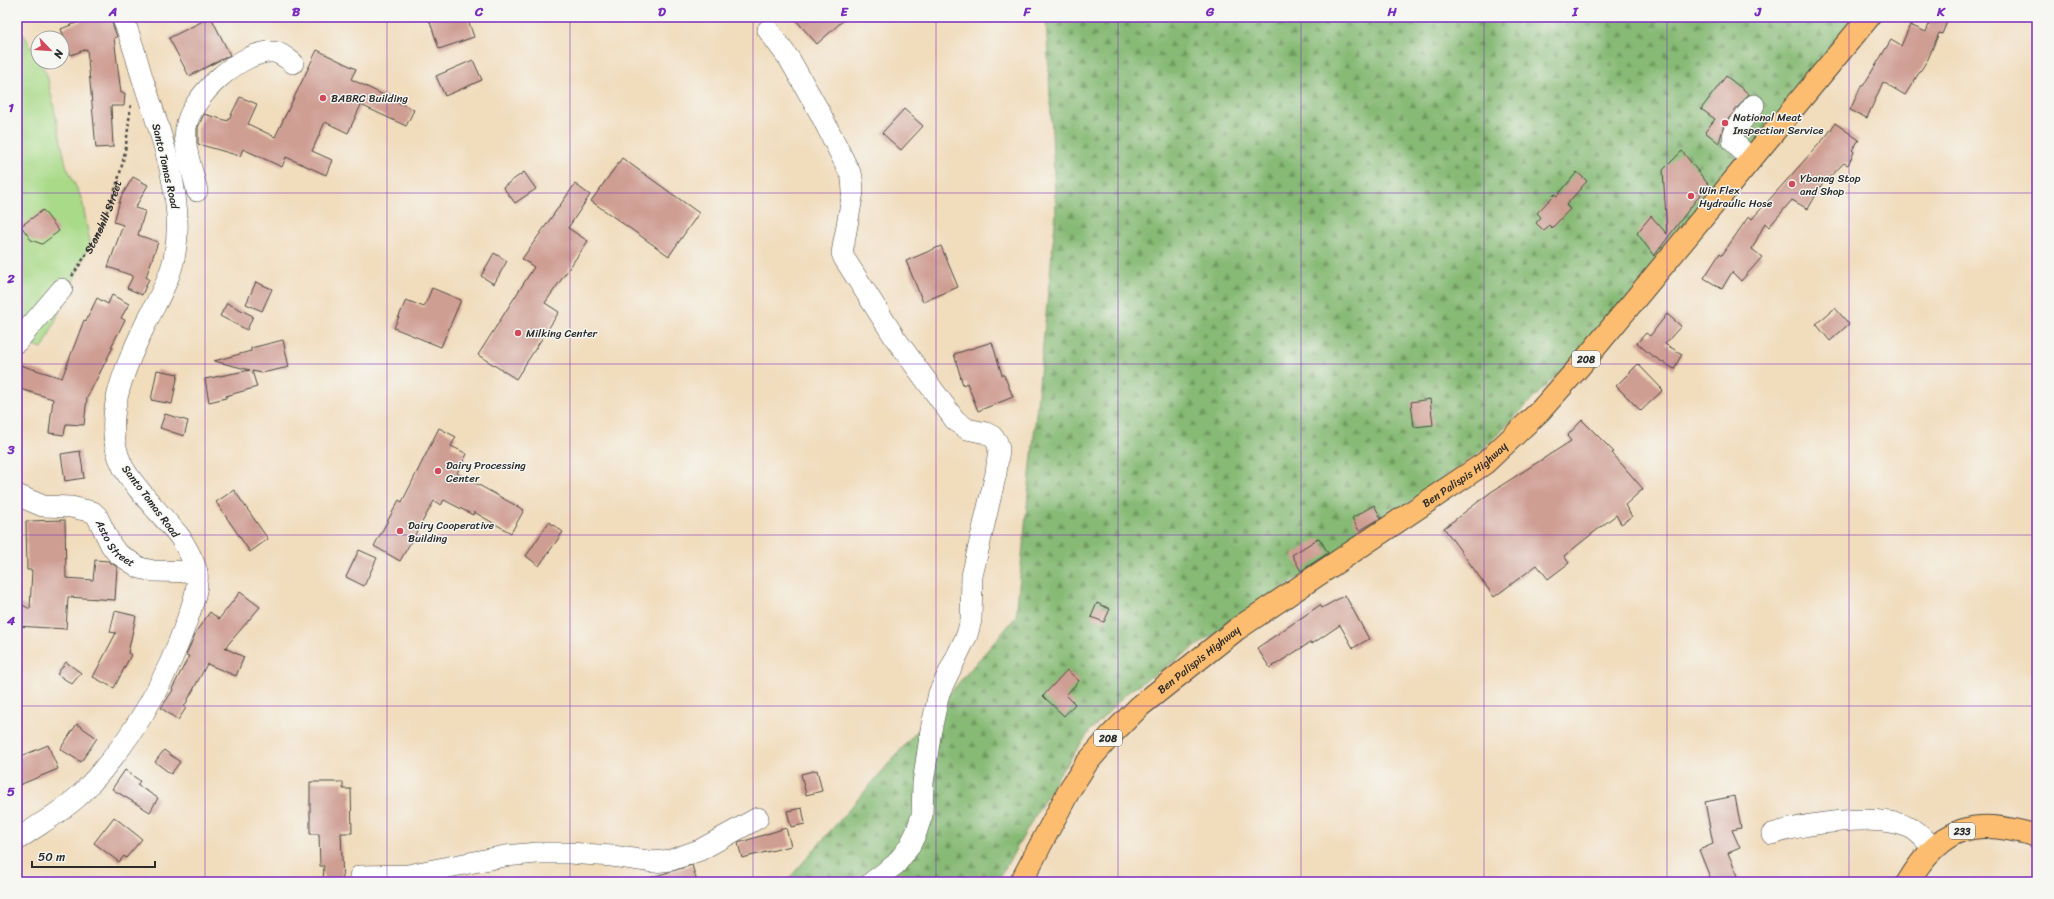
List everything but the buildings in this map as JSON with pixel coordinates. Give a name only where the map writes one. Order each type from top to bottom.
[{"type":"main road","name":"Ben Palispis Highway","points":[[1022,882],[1070,789],[1086,764],[1130,716],[1237,629],[1485,463],[1540,411],[1579,367],[1869,17]]},
{"type":"main road","name":"233","points":[[1908,882],[1920,862],[1932,848],[1941,840],[1960,831],[1984,826],[2009,828],[2037,836]]},
{"type":"street","name":"Santo Tomas Road","points":[[122,17],[157,122],[175,192],[178,234],[175,255],[165,285],[130,357],[115,402],[114,436],[123,467],[180,538],[197,572]]},
{"type":"street","points":[[768,30],[790,60],[820,113],[852,177],[854,192],[842,253],[844,258],[895,338],[955,420],[966,429],[986,433],[992,436],[997,442],[999,449],[996,473],[972,576],[971,620],[967,635],[939,693],[931,730],[923,783],[922,815],[916,833],[909,847],[896,864],[872,882]]},
{"type":"street","points":[[197,191],[185,134],[190,113],[196,102],[230,69],[251,56],[272,52],[278,53],[293,63]]},
{"type":"street","points":[[1750,159],[1732,141],[1734,131],[1754,104]]},
{"type":"street","points":[[17,342],[62,289]]},
{"type":"street","name":"Asto Street","points":[[17,495],[43,506],[71,507],[92,512],[97,516],[110,545],[117,554],[140,568],[153,571],[197,572]]},
{"type":"street","points":[[17,840],[60,812],[83,792],[138,723],[155,695],[182,635],[196,589],[197,572]]},
{"type":"street","points":[[360,876],[408,875],[505,856],[536,853],[569,853],[612,856],[654,862],[671,860],[700,850],[758,818]]},
{"type":"street","points":[[1772,834],[1818,823],[1851,820],[1896,823],[1920,833],[1932,848]]},
{"type":"path","name":"Stonehill Street","points":[[62,289],[84,257],[117,183],[122,163],[132,98]]},
{"type":"green space","points":[[1046,17],[1862,17],[1600,332],[1482,450],[1400,510],[1128,692],[1090,731],[1058,776],[997,882],[786,882],[1016,617],[1056,213]]},
{"type":"green space","points":[[17,34],[24,35],[30,45],[30,70],[44,70],[47,75],[66,165],[82,200],[90,243],[43,348],[17,343]]},
{"type":"place","name":"BABRC Building","points":[[323,98]]},
{"type":"place","name":"National Meat Inspection Service","points":[[1725,123]]},
{"type":"place","name":"Ybanag Stop and Shop","points":[[1792,184]]},
{"type":"place","name":"Win Flex Hydraulic Hose","points":[[1691,196]]},
{"type":"place","name":"Milking Center","points":[[518,333]]},
{"type":"place","name":"Dairy Processing Center","points":[[438,471]]},
{"type":"place","name":"Dairy Cooperative Building","points":[[400,531]]}]
